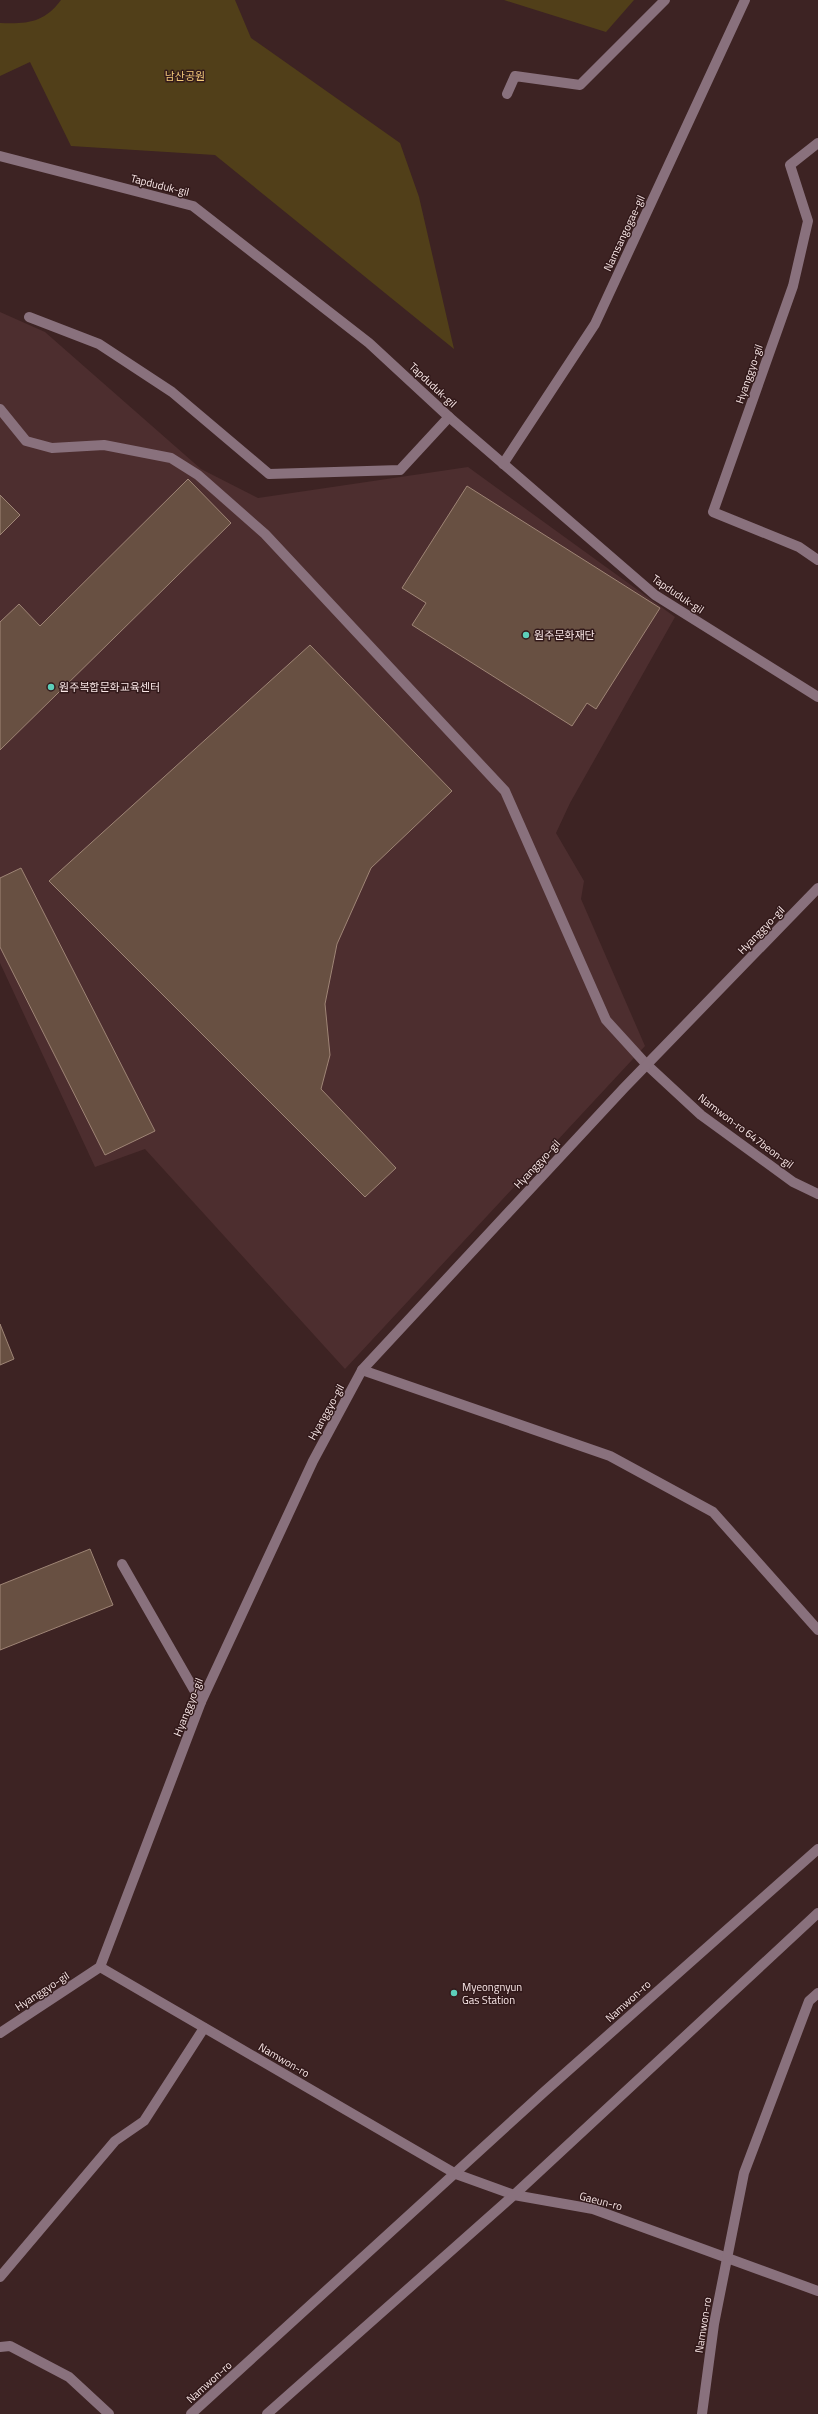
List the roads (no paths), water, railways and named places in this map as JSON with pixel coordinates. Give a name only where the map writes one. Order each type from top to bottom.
[{"type":"street","points":[[507,94],[515,76],[580,85],[665,0]]},
{"type":"street","name":"Namsangogae-gil","points":[[503,464],[595,324],[745,0]]},
{"type":"street","name":"Hyanggyo-gil","points":[[818,143],[790,164],[808,221],[793,286],[713,512],[799,547],[818,560]]},
{"type":"street","name":"Tapduduk-gil","points":[[0,156],[193,206],[369,342],[449,417],[655,595],[818,697]]},
{"type":"street","points":[[29,317],[99,344],[145,374],[172,392],[269,474],[400,470],[449,417]]},
{"type":"street","name":"Namwon-ro 647beon-gil","points":[[0,408],[26,441],[52,448],[104,445],[171,458],[198,475],[265,534],[506,791],[606,1020],[647,1065],[701,1115],[793,1182],[818,1194]]},
{"type":"street","name":"Hyanggyo-gil","points":[[0,2033],[100,1968],[201,1702],[312,1461],[362,1370],[647,1065],[818,888]]},
{"type":"street","points":[[362,1370],[610,1456],[713,1512],[818,1630]]},
{"type":"street","points":[[122,1564],[201,1702]]},
{"type":"street","name":"Namwon-ro","points":[[191,2414],[456,2174],[544,2092],[818,1849]]},
{"type":"street","points":[[267,2414],[514,2195],[817,1917]]},
{"type":"street","name":"Namwon-ro","points":[[100,1968],[456,2174],[514,2195]]},
{"type":"street","name":"Namwon-ro","points":[[702,2414],[714,2324],[744,2173],[809,2001],[818,1993]]},
{"type":"street","points":[[0,2277],[115,2141],[144,2121],[204,2028]]},
{"type":"street","name":"Gaeun-ro","points":[[514,2195],[593,2209],[817,2291]]},
{"type":"street","points":[[0,2347],[10,2346],[69,2377],[109,2414]]},
{"type":"place","name":"원주문화재단","points":[[526,635]]},
{"type":"place","name":"원주복합문화교육센터","points":[[51,687]]},
{"type":"place","name":"Myeongnyun Gas Station","points":[[454,1993]]},
{"type":"park label","name":"남산공원","points":[[185,76]]}]
